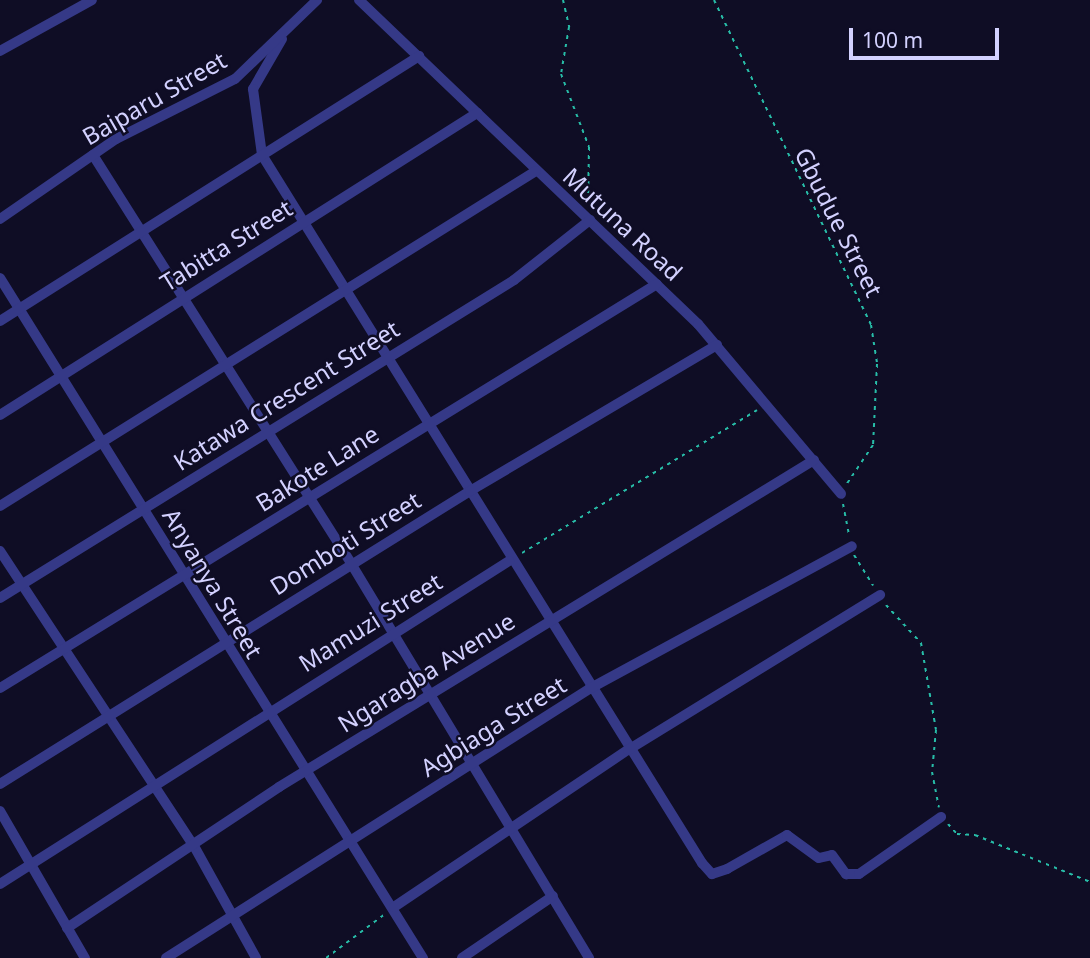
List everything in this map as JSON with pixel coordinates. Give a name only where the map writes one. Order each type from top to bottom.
[{"type":"street","points":[[0,51],[92,0]]},
{"type":"street","name":"Baiparu Street","points":[[0,219],[93,155],[235,79],[282,39],[317,0]]},
{"type":"street","name":"Mutuna Road","points":[[359,0],[657,284],[717,345],[841,494]]},
{"type":"street","points":[[282,39],[253,89],[261,155],[429,423],[546,621],[628,750],[641,758],[712,874],[787,835],[819,858],[832,856],[846,874],[859,874],[941,817]]},
{"type":"street","points":[[0,321],[419,56]]},
{"type":"street","name":"Tabitta Street","points":[[0,415],[303,221],[390,174],[477,113]]},
{"type":"street","points":[[93,155],[144,231],[310,496],[428,698],[513,830],[589,958]]},
{"type":"street","points":[[0,506],[99,441],[348,292],[536,171]]},
{"type":"street","name":"Katawa Crescent Street","points":[[0,598],[514,280],[587,217]]},
{"type":"street","name":"Anyanya Street","points":[[0,278],[223,643],[394,907],[423,958]]},
{"type":"street","name":"Bakote Lane","points":[[0,688],[657,284]]},
{"type":"street","name":"Domboti Street","points":[[0,784],[106,715],[470,491],[717,345]]},
{"type":"street","name":"Ngaragba Avenue","points":[[67,928],[307,771],[428,698],[546,621],[814,460]]},
{"type":"street","name":"Agbiaga Street","points":[[166,958],[589,689],[852,546]]},
{"type":"street","points":[[0,551],[194,846],[229,918],[256,958]]},
{"type":"street","name":"Mamuzi Street","points":[[0,884],[151,783],[509,561]]},
{"type":"street","points":[[394,907],[513,830],[628,750],[880,595]]},
{"type":"street","points":[[0,811],[67,928],[78,956]]},
{"type":"street","points":[[462,958],[553,896]]},
{"type":"path","points":[[563,0],[569,27],[561,74],[589,147],[592,191],[587,217]]},
{"type":"path","name":"Gbudue Street","points":[[714,0],[871,325],[877,364],[873,445],[841,494]]},
{"type":"path","points":[[509,561],[767,404]]},
{"type":"path","points":[[841,494],[852,546],[880,595],[921,643],[941,817],[957,834],[975,835],[1090,882]]},
{"type":"path","points":[[326,958],[394,907]]}]
